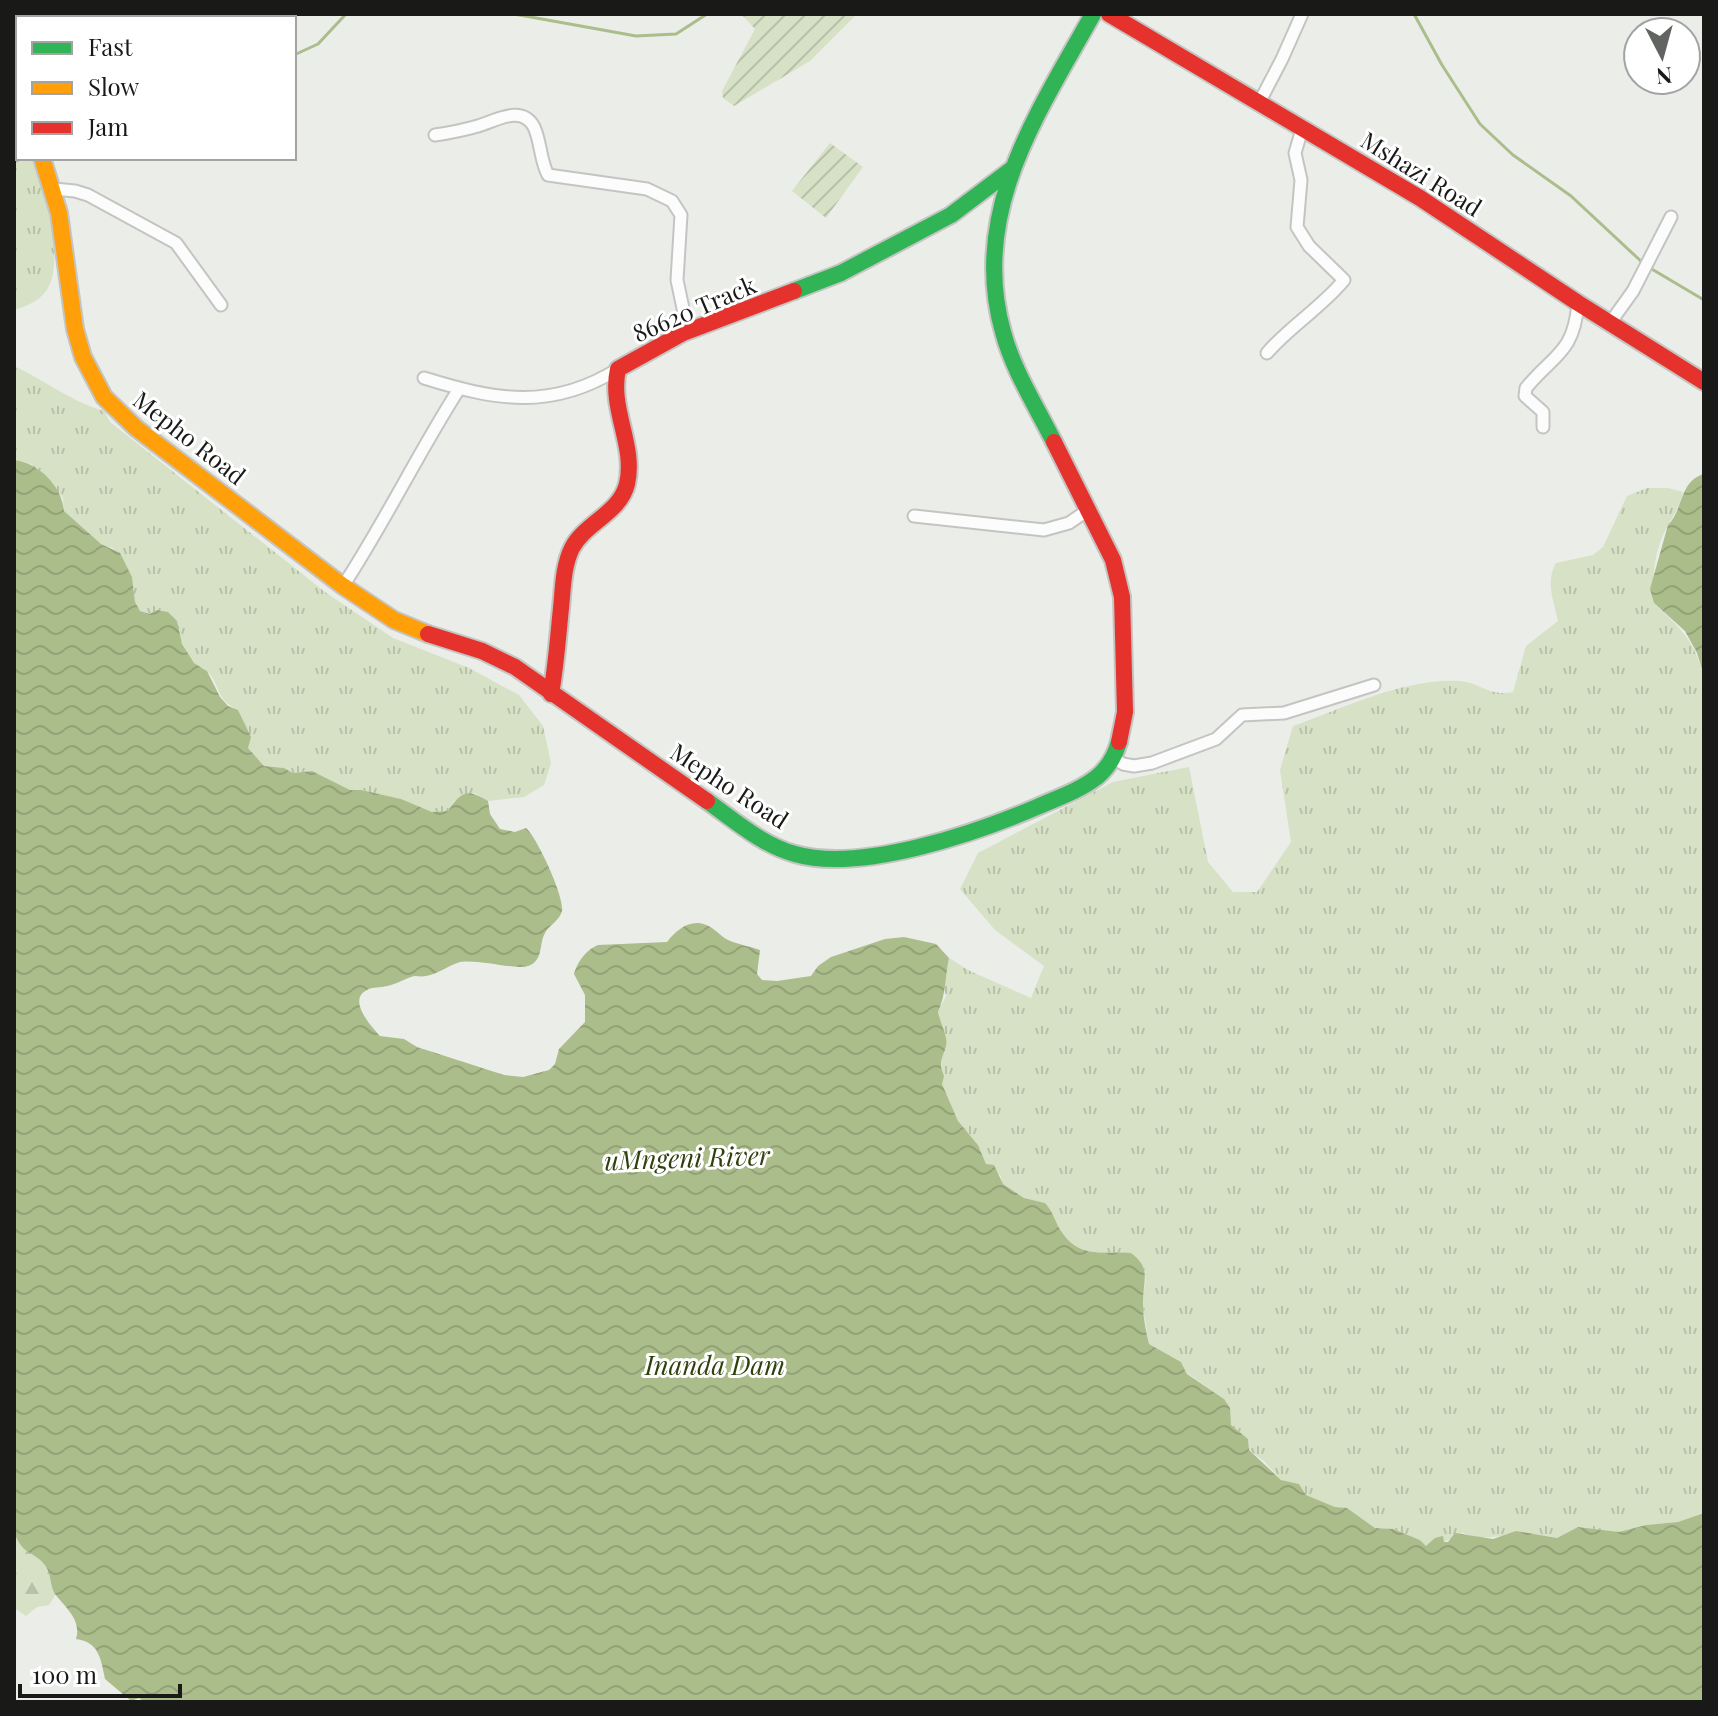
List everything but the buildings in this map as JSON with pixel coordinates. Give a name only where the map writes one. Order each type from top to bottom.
[{"type":"street","points":[[1093,14],[1021,145],[1000,217],[993,266],[1003,333],[1031,398],[1113,560],[1122,597],[1125,712],[1114,758],[1134,766],[1152,763],[1216,739],[1242,715],[1284,713],[1374,685]]},
{"type":"street","name":"Mshazi Road","points":[[1109,14],[1420,198],[1704,382]]},
{"type":"street","points":[[1259,103],[1302,14]]},
{"type":"street","points":[[435,135],[479,126],[498,118],[521,116],[530,120],[536,131],[548,175],[647,189],[672,201],[681,215],[677,280],[688,332]]},
{"type":"street","points":[[1267,353],[1279,339],[1313,313],[1344,280],[1309,246],[1297,227],[1301,180],[1295,153],[1302,129]]},
{"type":"street","name":"Mepho Road","points":[[43,160],[54,189],[70,301],[82,358],[96,386],[113,408],[343,586],[394,620],[451,643],[482,651],[515,667],[763,840],[795,854],[821,858],[858,857],[944,842],[1080,788],[1098,776],[1114,758]]},
{"type":"street","name":"86620 Track","points":[[551,694],[566,566],[572,547],[623,497],[627,483],[629,462],[614,396],[613,382],[618,369],[688,332],[841,273],[951,215],[1012,169]]},
{"type":"street","points":[[54,189],[88,195],[170,238],[221,305]]},
{"type":"street","points":[[1610,323],[1633,291],[1671,217]]},
{"type":"street","points":[[1543,427],[1543,412],[1525,396],[1526,388],[1573,336],[1578,303]]},
{"type":"street","points":[[424,378],[459,389],[529,399],[595,383],[618,369]]},
{"type":"street","points":[[343,586],[369,547],[430,434],[459,389]]},
{"type":"street","points":[[914,516],[1044,530],[1069,523],[1088,510]]},
{"type":"green space","points":[[252,14],[254,16],[79,16]]},
{"type":"green space","points":[[741,14],[857,14],[810,61],[734,106],[723,98],[722,91],[755,29]]},
{"type":"green space","points":[[14,129],[16,160],[33,160],[43,185],[51,222],[54,259],[53,274],[43,295],[14,310]]},
{"type":"green space","points":[[830,143],[863,167],[826,218],[792,191]]},
{"type":"green space","points":[[14,366],[104,411],[110,422],[325,592],[393,638],[469,668],[519,695],[543,726],[551,763],[544,785],[524,797],[488,801],[475,793],[454,801],[448,811],[432,812],[400,799],[350,790],[312,771],[293,773],[284,768],[264,766],[248,748],[238,710],[225,702],[211,675],[187,654],[177,621],[140,611],[135,602],[132,577],[113,548],[101,545],[64,511],[63,498],[31,464],[14,460]]},
{"type":"green space","points":[[1647,488],[1683,492],[1657,555],[1654,603],[1690,642],[1704,675],[1704,1513],[1678,1522],[1619,1532],[1578,1527],[1557,1538],[1534,1534],[1477,1538],[1463,1533],[1444,1542],[1443,1537],[1426,1546],[1420,1540],[1393,1529],[1375,1528],[1347,1508],[1335,1507],[1306,1495],[1299,1484],[1281,1480],[1249,1450],[1248,1439],[1231,1425],[1224,1399],[1187,1373],[1181,1362],[1149,1344],[1142,1303],[1146,1279],[1143,1268],[1131,1253],[1092,1252],[1076,1246],[1061,1231],[1045,1203],[1024,1198],[1002,1183],[1001,1176],[986,1164],[978,1145],[958,1121],[942,1084],[941,1057],[946,1045],[938,1012],[946,996],[944,988],[949,958],[970,971],[1031,998],[1044,966],[995,930],[960,889],[978,853],[1113,782],[1189,767],[1208,862],[1233,892],[1257,892],[1291,842],[1280,770],[1293,726],[1417,684],[1460,681],[1498,693],[1513,692],[1526,646],[1558,621],[1551,584],[1556,563],[1593,555],[1603,547],[1627,496]]},
{"type":"green space","points":[[14,1532],[24,1549],[47,1567],[56,1594],[49,1605],[37,1607],[26,1616],[14,1608]]},
{"type":"water","name":"Inanda Dam","points":[[14,460],[32,466],[48,477],[59,493],[64,511],[101,544],[120,553],[132,577],[135,602],[140,611],[150,614],[157,610],[168,612],[177,621],[182,644],[194,663],[207,671],[220,697],[228,706],[238,710],[251,737],[248,748],[264,766],[284,768],[293,773],[312,771],[350,790],[401,799],[432,812],[448,811],[461,796],[475,794],[488,801],[490,814],[500,829],[515,832],[526,828],[537,843],[559,894],[562,911],[544,935],[536,961],[522,967],[460,962],[430,975],[414,976],[372,988],[364,992],[359,1004],[380,1036],[404,1039],[417,1047],[504,1075],[523,1077],[549,1070],[555,1064],[559,1049],[585,1022],[585,995],[574,974],[583,956],[598,945],[667,942],[681,928],[699,923],[728,940],[760,950],[757,974],[762,980],[777,981],[811,976],[818,966],[831,957],[885,939],[904,937],[936,944],[949,958],[938,1012],[946,1043],[941,1060],[942,1084],[958,1121],[978,1145],[986,1164],[994,1165],[1003,1184],[1024,1198],[1045,1203],[1068,1240],[1084,1250],[1131,1253],[1138,1259],[1145,1277],[1143,1310],[1149,1344],[1181,1362],[1187,1374],[1224,1399],[1230,1408],[1231,1425],[1248,1439],[1249,1450],[1281,1480],[1299,1484],[1306,1495],[1335,1507],[1347,1508],[1375,1528],[1393,1529],[1420,1540],[1426,1546],[1443,1536],[1444,1542],[1448,1542],[1455,1533],[1493,1539],[1516,1531],[1557,1538],[1578,1527],[1619,1532],[1678,1522],[1704,1513],[1704,1702],[144,1702],[139,1698],[131,1701],[105,1679],[94,1648],[76,1639],[75,1620],[55,1594],[47,1567],[24,1549],[14,1532]]},
{"type":"water","points":[[1704,474],[1704,675],[1685,631],[1654,603],[1650,589],[1668,525],[1690,483]]},
{"type":"waterway","points":[[296,54],[318,44],[346,14]]},
{"type":"waterway","points":[[514,14],[636,36],[676,34],[707,14]]},
{"type":"waterway","points":[[1414,14],[1480,124],[1513,155],[1571,196],[1644,264]]},
{"type":"waterway","points":[[14,162],[18,160]]},
{"type":"waterway","points":[[1650,268],[1704,300]]},
{"type":"traffic: fast","points":[[1054,442],[1007,346],[995,288],[995,246],[1002,205],[1031,126],[1093,14]]},
{"type":"traffic: fast","points":[[794,291],[841,273],[951,215],[1012,169]]},
{"type":"traffic: fast","points":[[707,801],[760,838],[795,854],[822,859],[884,854],[983,828],[1075,790],[1105,769],[1119,742]]},
{"type":"traffic: slow","points":[[43,160],[59,213],[75,329],[83,357],[104,397],[136,428],[343,586],[394,620],[428,634]]},
{"type":"traffic: jam","points":[[1109,14],[1420,198],[1704,382]]},
{"type":"traffic: jam","points":[[551,694],[569,555],[578,539],[617,503],[627,484],[628,455],[617,398],[618,369],[683,333],[794,291]]},
{"type":"traffic: jam","points":[[1054,442],[1113,560],[1122,597],[1125,712],[1119,742]]},
{"type":"traffic: jam","points":[[428,634],[482,651],[515,667],[707,801]]},
{"type":"water label","name":"uMngeni River","points":[[687,1157]]}]
